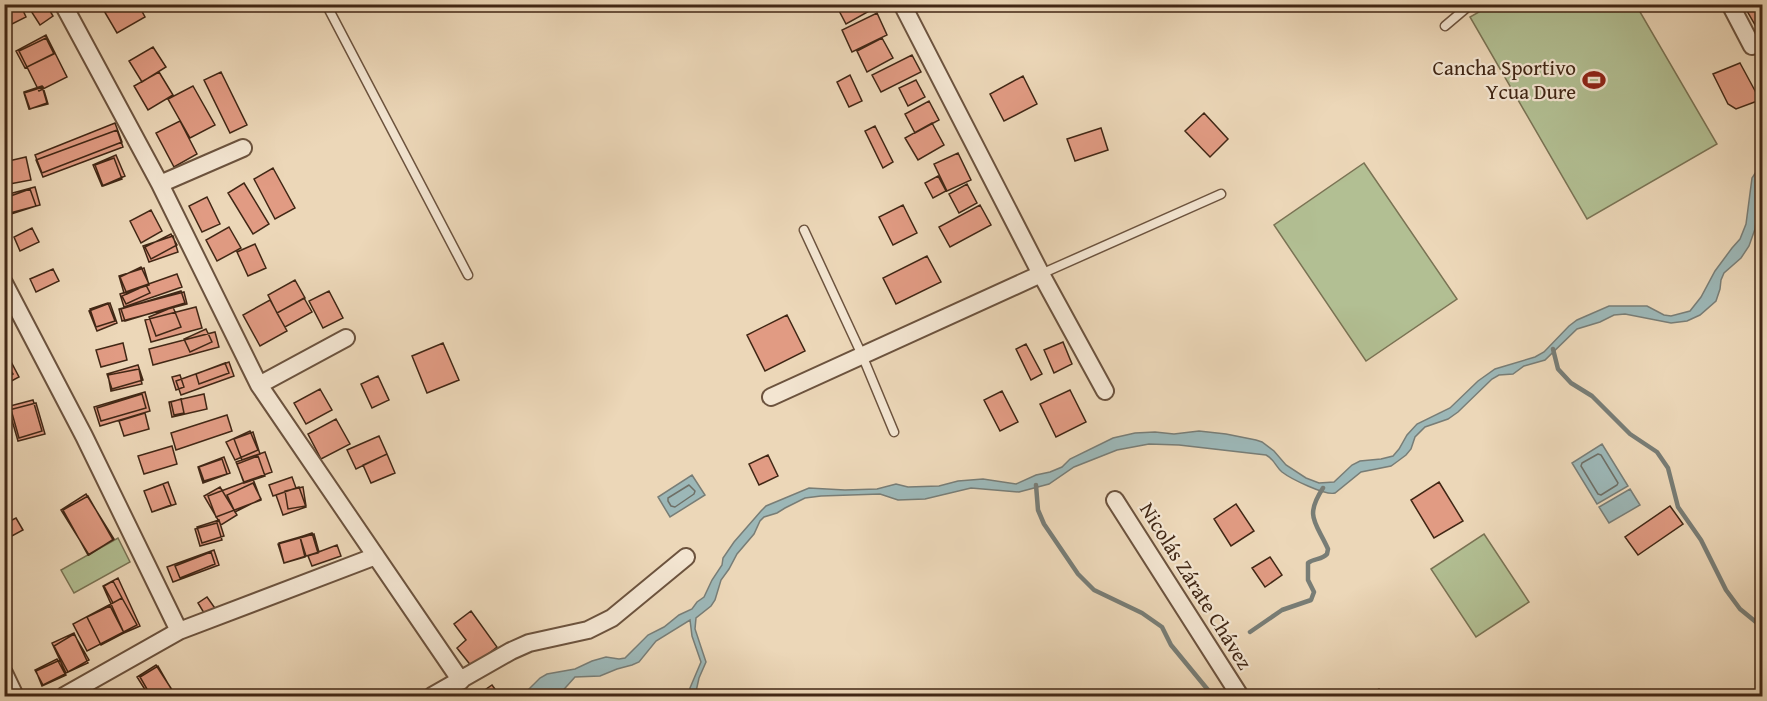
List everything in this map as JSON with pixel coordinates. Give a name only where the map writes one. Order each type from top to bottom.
[{"type":"street","points":[[63,4],[160,184],[259,385],[461,681]]},
{"type":"street","points":[[902,4],[1041,274],[1105,392]]},
{"type":"street","points":[[1730,4],[1752,46]]},
{"type":"street","points":[[160,184],[243,148]]},
{"type":"street","points":[[771,397],[1041,274]]},
{"type":"street","points":[[4,283],[84,436],[179,631]]},
{"type":"street","points":[[259,385],[346,338]]},
{"type":"street","name":"Nicolás Zárate Chávez","points":[[1115,500],[1240,696]]},
{"type":"street","points":[[64,696],[179,631],[376,556]]},
{"type":"street","points":[[432,696],[511,651],[588,630],[612,618],[686,556]]},
{"type":"street","points":[[4,673],[15,696]]},
{"type":"lane","points":[[326,4],[468,275]]},
{"type":"lane","points":[[1445,26],[1471,4]]},
{"type":"lane","points":[[1041,274],[1221,194]]},
{"type":"lane","points":[[804,230],[862,355],[894,432]]},
{"type":"green space","name":"Cancha Sportivo Ycua Dure","points":[[1491,5],[1636,5],[1717,144],[1587,219],[1470,17]]},
{"type":"green space","points":[[1364,163],[1457,299],[1366,361],[1274,225]]},
{"type":"green space","points":[[1484,534],[1529,602],[1476,637],[1431,569]]},
{"type":"green space","points":[[118,538],[130,562],[74,593],[61,570]]},
{"type":"water","points":[[1762,163],[1762,200],[1749,246],[1741,258],[1724,273],[1716,301],[1700,315],[1687,321],[1671,323],[1625,314],[1614,315],[1577,329],[1545,360],[1524,366],[1513,374],[1499,375],[1458,412],[1448,419],[1425,427],[1415,437],[1406,455],[1391,466],[1361,472],[1335,493],[1317,490],[1293,479],[1282,472],[1266,455],[1179,445],[1149,444],[1117,450],[1074,467],[1049,484],[1019,492],[971,488],[925,499],[898,500],[880,494],[805,498],[760,521],[754,534],[737,554],[721,580],[715,600],[696,618],[695,629],[706,662],[695,696],[689,696],[690,688],[701,662],[692,636],[690,620],[656,641],[639,662],[600,676],[575,677],[558,696],[522,696],[547,674],[575,669],[606,657],[625,658],[648,635],[692,609],[704,597],[722,565],[723,558],[766,506],[809,488],[877,489],[896,484],[908,487],[939,486],[958,481],[983,479],[1016,484],[1062,467],[1070,459],[1113,438],[1135,433],[1174,434],[1199,431],[1262,442],[1274,451],[1286,465],[1306,478],[1319,483],[1334,482],[1352,465],[1360,461],[1393,456],[1417,424],[1450,408],[1478,381],[1495,369],[1544,352],[1577,320],[1609,306],[1647,306],[1671,316],[1690,311],[1701,297],[1715,271],[1740,239],[1746,224],[1752,178]]},
{"type":"water","points":[[1602,444],[1628,486],[1597,504],[1572,463]]},
{"type":"water","points":[[692,475],[705,495],[670,517],[658,497]]},
{"type":"water","points":[[1630,489],[1640,505],[1609,523],[1599,507]]},
{"type":"building","points":[[4,4],[20,4],[26,17],[4,28]]},
{"type":"building","points":[[41,4],[46,4],[53,16],[40,25],[31,11]]},
{"type":"building","points":[[100,4],[138,4],[145,17],[117,33]]},
{"type":"building","points":[[871,4],[873,9],[846,24],[836,5]]},
{"type":"building","points":[[1743,4],[1762,4],[1762,27],[1758,30]]},
{"type":"building","points":[[877,13],[887,35],[852,52],[842,30]]},
{"type":"building","points":[[46,35],[55,53],[25,68],[16,51]]},
{"type":"building","points":[[46,38],[54,54],[27,67],[19,51]]},
{"type":"building","points":[[882,38],[893,58],[867,72],[857,51]]},
{"type":"building","points":[[153,47],[166,67],[142,82],[129,61]]},
{"type":"building","points":[[55,53],[67,77],[39,91],[27,67]]},
{"type":"building","points":[[912,55],[921,72],[881,92],[872,75]]},
{"type":"building","points":[[1740,63],[1760,100],[1736,109],[1728,104],[1713,74]]},
{"type":"building","points":[[159,72],[173,95],[148,110],[134,86]]},
{"type":"building","points":[[221,72],[247,125],[230,133],[204,80]]},
{"type":"building","points":[[850,75],[862,101],[849,107],[837,82]]},
{"type":"building","points":[[1023,76],[1037,104],[1004,121],[990,94]]},
{"type":"building","points":[[916,80],[925,97],[908,106],[899,88]]},
{"type":"building","points":[[42,86],[47,103],[30,109],[24,92]]},
{"type":"building","points":[[193,86],[215,125],[190,138],[168,99]]},
{"type":"building","points":[[43,87],[48,104],[29,109],[24,93]]},
{"type":"building","points":[[929,101],[939,120],[915,133],[905,114]]},
{"type":"building","points":[[1204,113],[1228,139],[1210,157],[1185,131]]},
{"type":"building","points":[[180,121],[197,154],[174,167],[156,133]]},
{"type":"building","points":[[115,123],[122,142],[42,173],[35,155]]},
{"type":"building","points":[[932,123],[944,145],[918,160],[905,138]]},
{"type":"building","points":[[875,126],[893,162],[883,168],[865,131]]},
{"type":"building","points":[[1101,128],[1108,150],[1075,161],[1067,139]]},
{"type":"building","points":[[117,130],[123,147],[43,177],[36,160]]},
{"type":"building","points":[[958,153],[971,180],[947,191],[934,164]]},
{"type":"building","points":[[116,155],[125,176],[102,186],[93,165]]},
{"type":"building","points":[[26,157],[31,180],[4,185],[4,162]]},
{"type":"building","points":[[114,158],[122,179],[103,186],[95,165]]},
{"type":"building","points":[[273,168],[295,208],[275,219],[254,179]]},
{"type":"building","points":[[938,176],[946,191],[933,198],[925,183]]},
{"type":"building","points":[[244,183],[269,224],[253,234],[228,193]]},
{"type":"building","points":[[967,184],[977,203],[959,213],[949,194]]},
{"type":"building","points":[[35,187],[40,205],[10,213],[5,195]]},
{"type":"building","points":[[30,189],[36,206],[11,214],[5,198]]},
{"type":"building","points":[[207,197],[220,224],[202,232],[189,206]]},
{"type":"building","points":[[903,205],[917,233],[893,245],[879,217]]},
{"type":"building","points":[[980,205],[991,225],[950,247],[939,227]]},
{"type":"building","points":[[151,210],[162,231],[141,243],[130,221]]},
{"type":"building","points":[[229,227],[241,248],[217,261],[206,240]]},
{"type":"building","points":[[32,228],[39,242],[20,251],[14,237]]},
{"type":"building","points":[[171,234],[177,245],[151,259],[145,247]]},
{"type":"building","points":[[173,236],[178,252],[149,262],[143,246]]},
{"type":"building","points":[[255,244],[266,268],[248,276],[237,252]]},
{"type":"building","points":[[927,256],[941,282],[896,304],[883,278]]},
{"type":"building","points":[[141,267],[149,284],[127,294],[120,277]]},
{"type":"building","points":[[144,268],[149,285],[124,293],[119,276]]},
{"type":"building","points":[[53,269],[59,281],[36,292],[30,279]]},
{"type":"building","points":[[177,274],[182,287],[124,307],[120,294]]},
{"type":"building","points":[[295,280],[305,298],[277,313],[268,295]]},
{"type":"building","points":[[146,285],[150,293],[126,304],[122,296]]},
{"type":"building","points":[[181,291],[185,303],[125,321],[121,309]]},
{"type":"building","points":[[329,291],[343,318],[323,328],[309,301]]},
{"type":"building","points":[[184,292],[187,304],[122,321],[119,309]]},
{"type":"building","points":[[304,298],[312,312],[285,327],[277,313]]},
{"type":"building","points":[[270,300],[287,331],[260,346],[243,315]]},
{"type":"building","points":[[108,303],[115,321],[96,327],[90,309]]},
{"type":"building","points":[[110,303],[117,323],[97,331],[89,311]]},
{"type":"building","points":[[173,307],[181,327],[156,336],[149,317]]},
{"type":"building","points":[[196,307],[202,328],[151,342],[145,320]]},
{"type":"building","points":[[787,315],[805,351],[765,371],[747,335]]},
{"type":"building","points":[[206,329],[212,342],[190,352],[184,339]]},
{"type":"building","points":[[215,332],[219,347],[153,365],[149,349]]},
{"type":"building","points":[[1063,342],[1072,364],[1054,373],[1044,350]]},
{"type":"building","points":[[123,343],[127,360],[101,367],[96,350]]},
{"type":"building","points":[[443,343],[459,380],[427,393],[412,356]]},
{"type":"building","points":[[1026,344],[1042,374],[1031,380],[1016,349]]},
{"type":"building","points":[[7,354],[19,377],[4,385],[4,355]]},
{"type":"building","points":[[4,361],[13,374],[4,379]]},
{"type":"building","points":[[229,362],[234,376],[181,395],[176,381]]},
{"type":"building","points":[[225,363],[229,373],[199,384],[196,374]]},
{"type":"building","points":[[138,365],[143,380],[112,389],[107,374]]},
{"type":"building","points":[[139,369],[142,384],[111,391],[108,375]]},
{"type":"building","points":[[180,375],[184,387],[176,390],[172,377]]},
{"type":"building","points":[[378,376],[389,400],[372,408],[361,384]]},
{"type":"building","points":[[320,389],[332,410],[306,424],[294,403]]},
{"type":"building","points":[[1070,390],[1086,422],[1056,437],[1040,404]]},
{"type":"building","points":[[1002,391],[1018,422],[1000,431],[984,400]]},
{"type":"building","points":[[145,392],[150,411],[100,426],[94,407]]},
{"type":"building","points":[[142,394],[146,408],[101,421],[97,408]]},
{"type":"building","points":[[204,394],[207,409],[172,417],[169,402]]},
{"type":"building","points":[[181,399],[184,413],[174,415],[171,402]]},
{"type":"building","points":[[33,400],[42,431],[19,438],[10,406]]},
{"type":"building","points":[[36,403],[45,434],[18,441],[9,410]]},
{"type":"building","points":[[145,413],[149,429],[124,436],[119,421]]},
{"type":"building","points":[[227,415],[232,431],[176,450],[171,433]]},
{"type":"building","points":[[336,419],[350,444],[321,459],[308,434]]},
{"type":"building","points":[[250,431],[258,450],[235,460],[226,442]]},
{"type":"building","points":[[253,432],[260,454],[242,460],[234,439]]},
{"type":"building","points":[[379,436],[387,454],[356,469],[347,450]]},
{"type":"building","points":[[172,446],[177,464],[144,474],[138,456]]},
{"type":"building","points":[[265,452],[272,472],[244,482],[236,462]]},
{"type":"building","points":[[387,454],[395,473],[371,483],[363,465]]},
{"type":"building","points":[[768,455],[778,476],[759,485],[749,464]]},
{"type":"building","points":[[258,456],[265,476],[244,483],[237,464]]},
{"type":"building","points":[[224,457],[230,473],[203,483],[198,467]]},
{"type":"building","points":[[222,459],[227,474],[204,481],[199,467]]},
{"type":"building","points":[[292,477],[296,488],[273,496],[269,485]]},
{"type":"building","points":[[253,479],[261,500],[216,517],[208,496]]},
{"type":"building","points":[[168,482],[176,504],[152,512],[144,491]]},
{"type":"building","points":[[1439,482],[1463,521],[1434,538],[1411,500]]},
{"type":"building","points":[[253,483],[261,499],[235,512],[227,495]]},
{"type":"building","points":[[163,484],[171,505],[152,512],[144,491]]},
{"type":"building","points":[[220,487],[237,515],[221,525],[204,496]]},
{"type":"building","points":[[299,487],[306,507],[283,515],[276,495]]},
{"type":"building","points":[[303,487],[306,506],[288,509],[285,491]]},
{"type":"building","points":[[86,494],[114,539],[89,555],[61,510]]},
{"type":"building","points":[[88,496],[113,540],[88,555],[63,510]]},
{"type":"building","points":[[4,502],[11,512],[4,515]]},
{"type":"building","points":[[1236,504],[1254,531],[1231,546],[1214,519]]},
{"type":"building","points":[[1670,506],[1683,524],[1638,555],[1625,537]]},
{"type":"building","points":[[16,518],[23,530],[10,537],[4,524]]},
{"type":"building","points":[[219,520],[224,536],[202,543],[197,527]]},
{"type":"building","points":[[217,523],[222,540],[200,546],[195,529]]},
{"type":"building","points":[[312,533],[318,553],[306,556],[300,537]]},
{"type":"building","points":[[314,534],[319,552],[284,563],[278,544]]},
{"type":"building","points":[[300,537],[305,557],[284,563],[279,543]]},
{"type":"building","points":[[337,545],[341,556],[312,566],[308,556]]},
{"type":"building","points":[[214,550],[219,565],[173,582],[167,567]]},
{"type":"building","points":[[211,552],[215,564],[180,578],[175,566]]},
{"type":"building","points":[[1270,557],[1282,575],[1265,587],[1252,568]]},
{"type":"building","points":[[118,578],[140,626],[124,633],[103,586]]},
{"type":"building","points":[[113,581],[122,598],[113,603],[104,586]]},
{"type":"building","points":[[207,597],[217,611],[207,618],[198,603]]},
{"type":"building","points":[[122,598],[137,625],[87,651],[73,624]]},
{"type":"building","points":[[110,606],[124,633],[101,645],[87,617]]},
{"type":"building","points":[[471,611],[497,647],[472,667],[457,648],[466,640],[454,624]]},
{"type":"building","points":[[74,633],[88,663],[66,673],[52,643]]},
{"type":"building","points":[[74,634],[89,660],[68,672],[54,646]]},
{"type":"building","points":[[57,659],[65,674],[43,685],[35,670]]},
{"type":"building","points":[[60,660],[66,675],[42,686],[36,671]]},
{"type":"building","points":[[156,665],[176,696],[149,696],[137,677]]},
{"type":"building","points":[[158,666],[174,694],[151,696],[140,677]]},
{"type":"building","points":[[492,685],[500,696],[476,696]]},
{"type":"building","points":[[1379,689],[1383,696],[1366,696]]},
{"type":"waterway","points":[[1759,199],[1762,213]]},
{"type":"waterway","points":[[1553,349],[1558,369],[1571,383],[1592,396],[1630,434],[1657,452],[1668,468],[1678,507],[1701,540],[1726,590],[1740,609],[1762,627]]},
{"type":"waterway","points":[[1036,485],[1038,510],[1044,524],[1078,574],[1094,590],[1142,613],[1162,627],[1171,645],[1213,696]]},
{"type":"waterway","points":[[1250,632],[1282,610],[1311,600],[1314,592],[1308,580],[1308,563],[1325,556],[1328,549],[1316,525],[1313,513],[1317,498],[1323,488]]},
{"type":"place","name":"Cancha Sportivo Ycua Dure","points":[[1594,80]]}]
